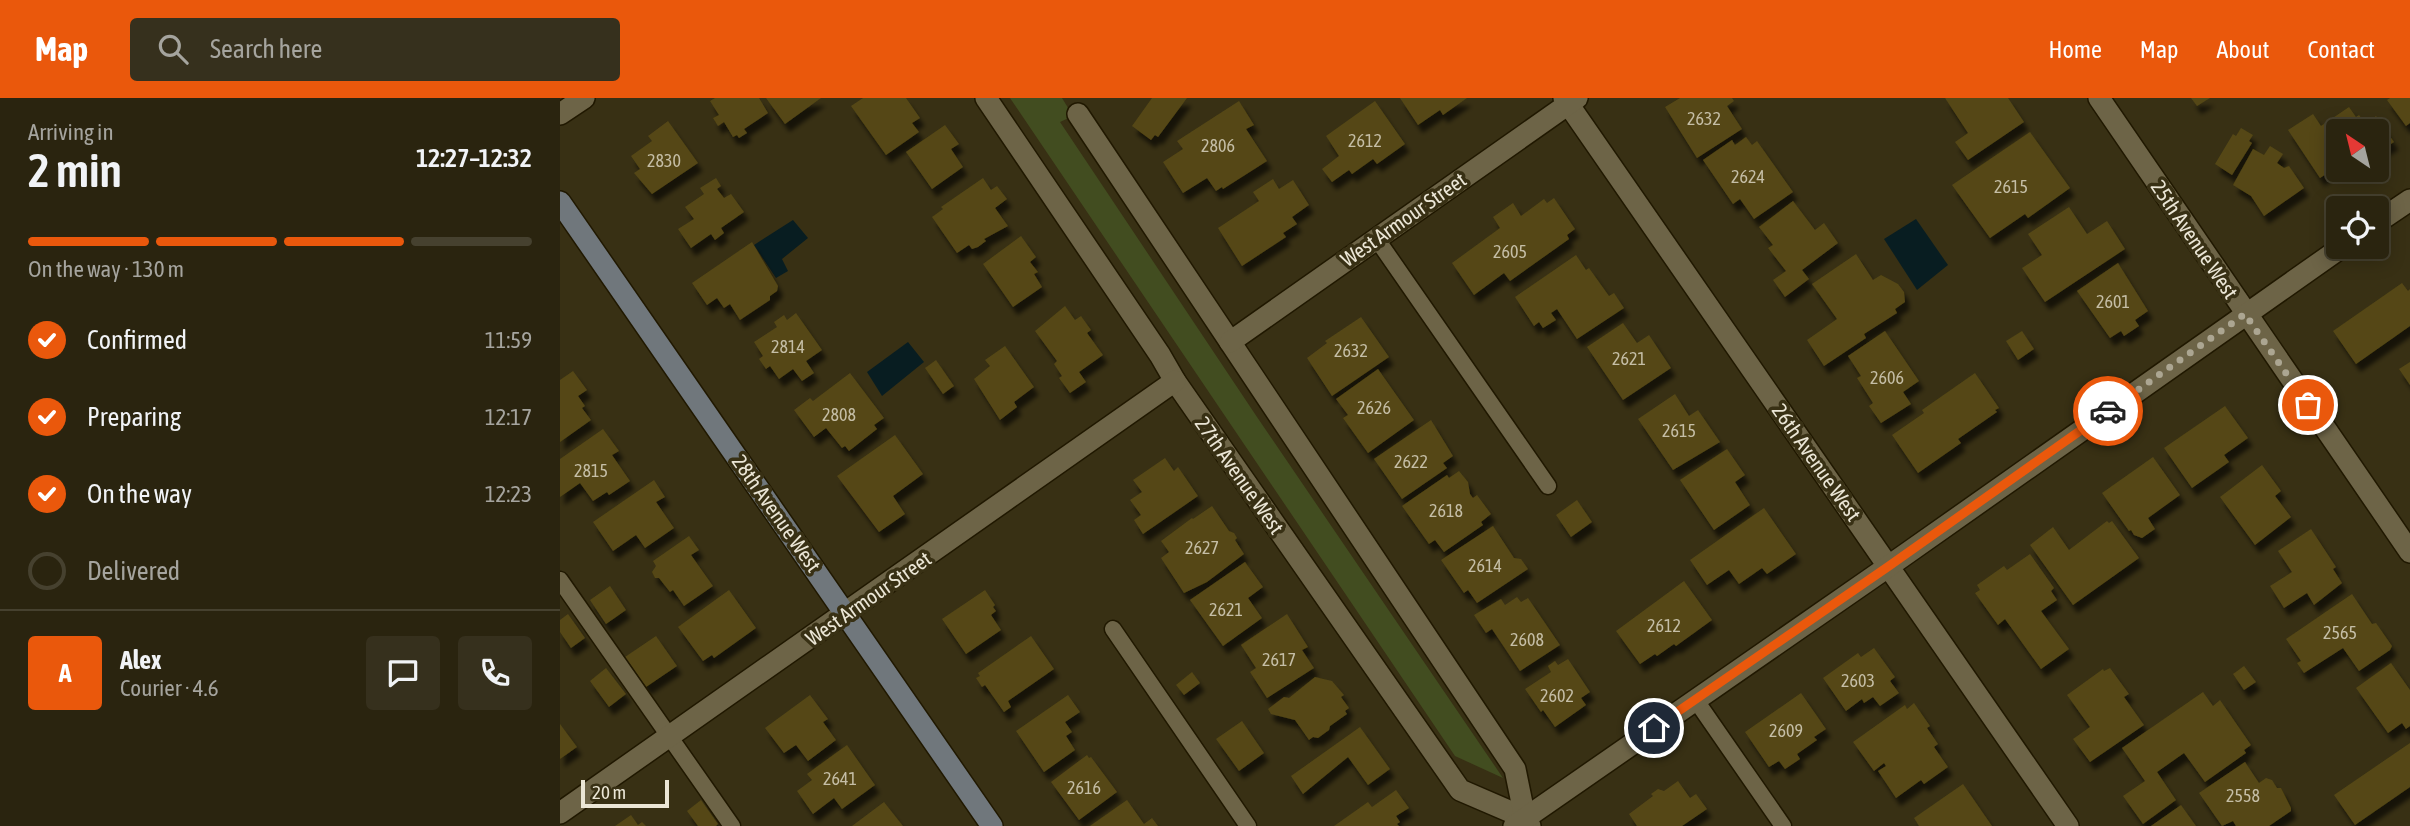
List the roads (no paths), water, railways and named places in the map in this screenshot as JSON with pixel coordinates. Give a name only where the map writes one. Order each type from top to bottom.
[{"type":"street","points":[[560,114],[584,98]]},
{"type":"street","name":"27th Avenue West","points":[[986,98],[1160,355],[1175,382],[1460,790],[1523,823]]},
{"type":"street","name":"25th Avenue West","points":[[2099,98],[2410,552]]},
{"type":"street","name":"West Armour Street","points":[[1230,342],[1570,100]]},
{"type":"street","name":"26th Avenue West","points":[[1570,100],[2068,826]]},
{"type":"street","points":[[1078,114],[1515,769],[1523,823],[1695,699],[1889,566],[2326,258]]},
{"type":"street","points":[[2389,214],[2410,200]]},
{"type":"street","name":"28th Avenue West","points":[[560,202],[992,826]]},
{"type":"street","name":"West Armour Street","points":[[560,813],[1175,382]]},
{"type":"lane","points":[[1376,238],[1548,486]]},
{"type":"lane","points":[[560,580],[732,826]]},
{"type":"lane","points":[[1112,629],[1248,826]]},
{"type":"lane","points":[[1695,699],[1783,826]]},
{"type":"water","points":[[1916,219],[1948,265],[1917,290],[1884,239]]},
{"type":"water","points":[[793,220],[808,238],[782,259],[788,271],[776,278],[754,245]]},
{"type":"water","points":[[908,342],[924,362],[882,396],[867,372]]}]
